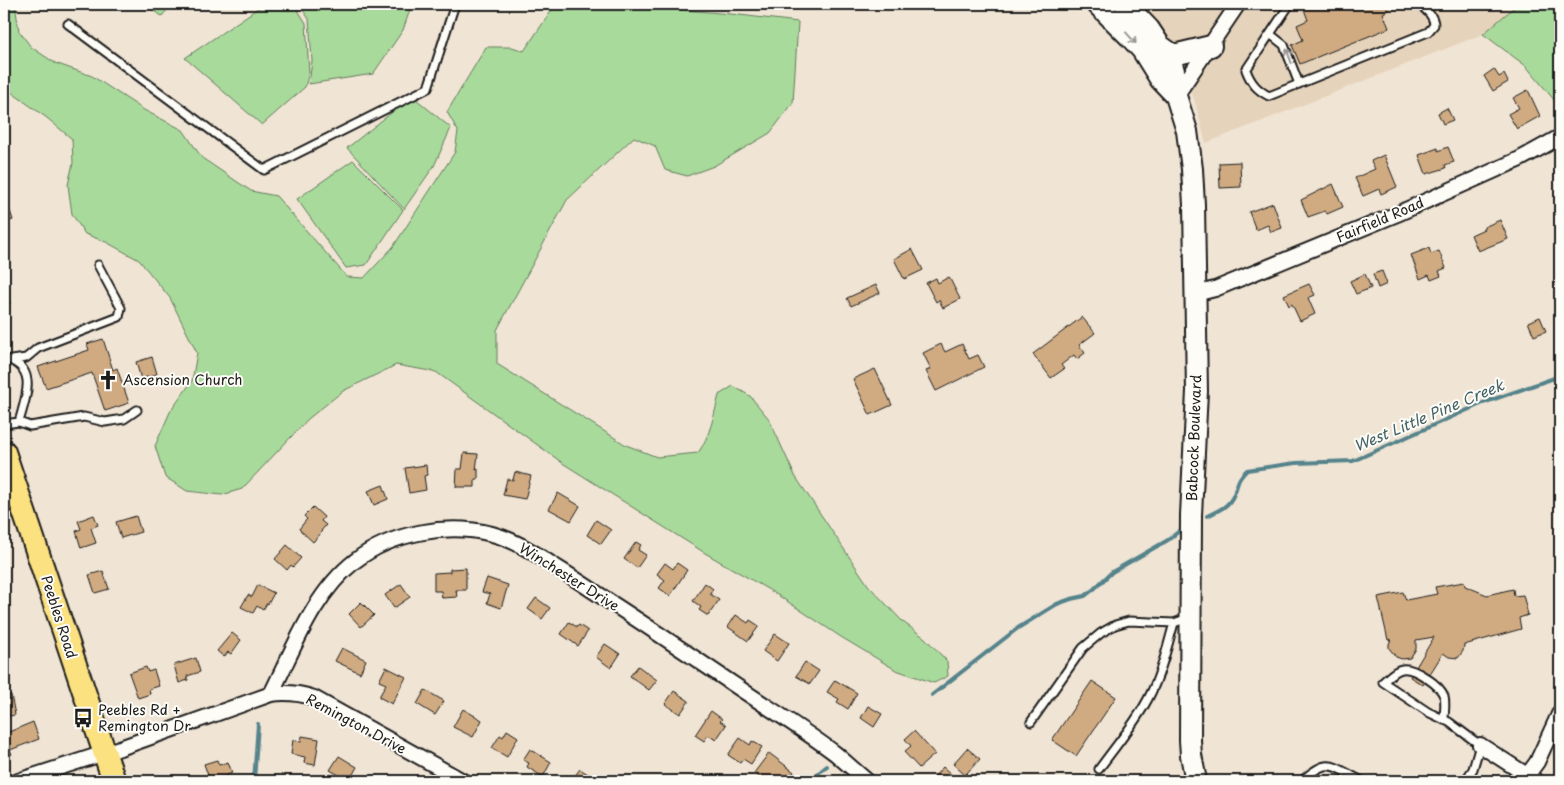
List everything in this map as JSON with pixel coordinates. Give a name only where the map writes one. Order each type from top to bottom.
[{"type":"main road","name":"Peebles Road","points":[[4,452],[114,781]]},
{"type":"street","name":"Babcock Boulevard","points":[[1097,4],[1142,50],[1160,79],[1176,96]]},
{"type":"street","name":"Babcock Boulevard","points":[[1126,4],[1149,29],[1171,62],[1174,71],[1176,96],[1187,131],[1190,149],[1194,205],[1197,391],[1191,514],[1182,620],[1191,755],[1196,781]]},
{"type":"street","points":[[1176,96],[1238,4]]},
{"type":"street","points":[[1162,47],[1172,54],[1178,54],[1211,46]]},
{"type":"street","name":"Fairfield Road","points":[[1195,294],[1215,289],[1397,214],[1520,159],[1560,137]]},
{"type":"street","name":"Winchester Drive","points":[[271,694],[315,610],[338,578],[356,560],[378,547],[412,533],[453,529],[481,532],[503,538],[538,555],[770,708],[836,754],[867,781]]},
{"type":"street","name":"Remington Drive","points":[[18,781],[104,754],[271,694],[290,693],[314,698],[463,781]]},
{"type":"street","points":[[1480,745],[1529,779],[1537,762],[1554,742],[1560,712]]},
{"type":"lane","points":[[68,24],[264,170],[428,88],[455,4]]},
{"type":"lane","points":[[1290,4],[1246,70],[1255,87],[1269,96],[1428,32],[1434,26],[1434,21],[1419,4]]},
{"type":"lane","points":[[1270,34],[1284,44],[1299,84]]},
{"type":"lane","points":[[4,358],[12,360],[26,358],[38,348],[118,317],[121,308],[98,264]]},
{"type":"lane","points":[[12,360],[23,369],[29,385],[19,422]]},
{"type":"lane","points":[[4,424],[19,422],[30,426],[79,418],[105,422],[124,419],[137,410]]},
{"type":"lane","points":[[1031,722],[1083,648],[1100,633],[1115,625],[1129,621],[1182,620],[1143,709],[1099,769]]},
{"type":"lane","points":[[1444,720],[1445,698],[1430,680],[1411,669],[1402,669],[1394,672],[1383,682],[1480,745],[1473,768],[1465,781]]},
{"type":"lane","points":[[1302,781],[1315,769],[1324,765],[1333,766],[1362,781]]},
{"type":"shaded area","points":[[1135,4],[1518,4],[1483,34],[1206,143],[1194,99],[1173,42]]},
{"type":"green space","points":[[4,4],[15,4],[19,31],[31,47],[55,63],[92,76],[144,110],[183,130],[202,158],[251,191],[276,196],[347,277],[364,278],[393,247],[455,152],[458,131],[447,112],[486,47],[512,47],[524,51],[556,4],[615,4],[798,22],[793,103],[770,133],[714,166],[687,176],[665,170],[655,146],[634,137],[567,200],[497,330],[497,364],[626,445],[657,457],[698,453],[709,432],[719,395],[733,386],[750,396],[769,419],[795,476],[868,585],[903,622],[925,638],[947,661],[948,676],[934,683],[896,670],[564,464],[436,372],[396,365],[343,391],[308,419],[242,489],[222,495],[187,491],[165,477],[155,446],[170,412],[192,381],[197,353],[170,298],[139,260],[106,242],[85,234],[72,214],[68,185],[73,163],[72,139],[4,87]]},
{"type":"green space","points":[[143,4],[172,4],[162,16]]},
{"type":"green space","points":[[264,4],[294,4],[306,23],[309,73],[305,87],[262,125],[185,58]]},
{"type":"green space","points":[[299,4],[412,4],[403,30],[373,74],[309,84],[312,61],[309,19]]},
{"type":"green space","points":[[1518,4],[1560,4],[1560,107],[1526,66],[1483,34]]},
{"type":"green space","points":[[416,99],[451,128],[434,166],[404,209],[347,148],[400,106]]},
{"type":"green space","points":[[353,160],[403,210],[366,265],[346,268],[297,199]]},
{"type":"building","points":[[1302,4],[1387,4],[1389,10],[1383,13],[1389,28],[1300,64],[1292,45],[1303,40],[1297,25],[1308,20]]},
{"type":"building","points":[[1494,69],[1499,77],[1504,74],[1508,82],[1493,91],[1484,76]]},
{"type":"building","points":[[1528,90],[1540,116],[1517,129],[1508,114],[1519,108],[1513,98]]},
{"type":"building","points":[[1447,108],[1453,120],[1443,124],[1438,113]]},
{"type":"building","points":[[1448,147],[1454,162],[1445,165],[1446,168],[1426,174],[1419,155],[1438,148],[1438,151]]},
{"type":"building","points":[[1384,155],[1397,187],[1381,194],[1379,189],[1363,196],[1355,178],[1375,169],[1371,161]]},
{"type":"building","points":[[1240,162],[1241,187],[1220,188],[1219,163]]},
{"type":"building","points":[[1333,184],[1343,207],[1327,214],[1325,211],[1308,217],[1301,200]]},
{"type":"building","points":[[7,202],[13,220],[4,223],[4,204]]},
{"type":"building","points":[[1273,203],[1282,228],[1271,232],[1268,225],[1256,230],[1249,212]]},
{"type":"building","points":[[1500,220],[1508,239],[1478,251],[1471,235]]},
{"type":"building","points":[[1429,248],[1431,254],[1439,251],[1446,268],[1439,271],[1441,276],[1431,280],[1429,275],[1420,279],[1411,255]]},
{"type":"building","points":[[912,249],[923,270],[904,279],[894,259]]},
{"type":"building","points":[[1382,271],[1387,284],[1378,288],[1373,274]]},
{"type":"building","points":[[1365,274],[1371,288],[1356,294],[1350,281]]},
{"type":"building","points":[[949,277],[960,299],[943,308],[939,300],[936,302],[926,283],[936,278],[938,283]]},
{"type":"building","points":[[1309,284],[1315,295],[1308,298],[1315,314],[1300,321],[1292,304],[1289,306],[1284,295]]},
{"type":"building","points":[[4,285],[10,304],[4,306]]},
{"type":"building","points":[[876,285],[880,293],[851,306],[847,298]]},
{"type":"building","points":[[1082,317],[1095,333],[1079,345],[1085,353],[1077,359],[1074,355],[1061,365],[1064,369],[1051,378],[1033,354]]},
{"type":"building","points":[[1540,317],[1546,331],[1534,336],[1528,322]]},
{"type":"building","name":"Ascension Church","points":[[103,339],[113,370],[117,368],[129,403],[105,411],[92,373],[46,388],[38,367],[89,350],[87,344]]},
{"type":"building","points":[[941,344],[945,352],[962,344],[969,359],[978,355],[984,367],[936,391],[926,371],[931,369],[923,353]]},
{"type":"building","points":[[152,357],[157,374],[141,379],[136,362]]},
{"type":"building","points":[[875,369],[892,405],[870,415],[853,379]]},
{"type":"building","points":[[464,453],[478,454],[476,470],[478,469],[478,479],[475,479],[475,487],[456,487],[457,469],[462,469]]},
{"type":"building","points":[[426,465],[427,475],[424,476],[426,490],[409,493],[405,468]]},
{"type":"building","points":[[515,472],[531,476],[525,499],[503,495],[507,479],[513,480]]},
{"type":"building","points":[[383,485],[388,499],[374,505],[368,491]]},
{"type":"building","points":[[558,493],[580,506],[571,521],[549,509]]},
{"type":"building","points":[[313,507],[324,517],[321,521],[326,525],[313,542],[299,529],[307,519],[304,516]]},
{"type":"building","points":[[94,515],[98,525],[91,528],[96,543],[81,548],[76,531],[81,529],[78,521]]},
{"type":"building","points":[[136,516],[141,532],[121,538],[116,522]]},
{"type":"building","points":[[596,520],[611,530],[601,544],[587,535]]},
{"type":"building","points":[[636,542],[641,545],[638,550],[646,555],[637,568],[624,559]]},
{"type":"building","points":[[287,545],[301,558],[293,567],[291,565],[287,570],[275,559]]},
{"type":"building","points":[[665,563],[673,569],[677,563],[687,570],[670,596],[659,588],[665,580],[657,574]]},
{"type":"building","points":[[466,568],[466,590],[456,590],[457,597],[442,598],[441,591],[434,591],[434,573]]},
{"type":"building","points":[[103,571],[109,589],[95,593],[89,575]]},
{"type":"building","points":[[487,578],[508,585],[501,608],[487,603],[490,594],[482,592]]},
{"type":"building","points":[[1464,582],[1465,586],[1487,595],[1513,589],[1514,596],[1523,595],[1528,615],[1519,618],[1521,629],[1464,645],[1463,651],[1458,658],[1449,657],[1443,653],[1423,685],[1410,677],[1434,637],[1416,640],[1416,649],[1410,658],[1402,659],[1396,657],[1389,648],[1391,639],[1388,640],[1378,597],[1403,592],[1406,600],[1437,594],[1435,587]]},
{"type":"building","points":[[705,583],[713,589],[710,594],[719,600],[708,616],[699,610],[701,607],[693,601]]},
{"type":"building","points":[[401,584],[410,597],[394,608],[385,595]]},
{"type":"building","points":[[258,585],[274,593],[263,610],[257,606],[253,613],[241,607],[248,595],[252,597]]},
{"type":"building","points":[[536,598],[550,608],[542,619],[528,609]]},
{"type":"building","points":[[361,602],[374,615],[361,627],[349,614]]},
{"type":"building","points":[[736,615],[748,623],[750,620],[759,626],[748,641],[728,627]]},
{"type":"building","points":[[569,622],[577,627],[579,625],[588,631],[578,646],[561,634]]},
{"type":"building","points":[[232,633],[241,640],[231,654],[228,652],[224,657],[217,651]]},
{"type":"building","points":[[775,634],[789,643],[777,661],[763,651]]},
{"type":"building","points":[[605,644],[620,654],[611,668],[596,657]]},
{"type":"building","points":[[342,648],[366,660],[360,673],[335,661]]},
{"type":"building","points":[[196,658],[200,672],[187,676],[188,680],[179,683],[174,665]]},
{"type":"building","points":[[805,662],[819,671],[810,684],[796,676]]},
{"type":"building","points":[[638,666],[657,680],[649,690],[630,676]]},
{"type":"building","points":[[146,667],[148,672],[154,670],[159,686],[149,689],[150,694],[138,698],[129,673]]},
{"type":"building","points":[[386,667],[406,677],[392,704],[379,697],[386,684],[379,681]]},
{"type":"building","points":[[835,680],[857,693],[848,709],[837,702],[839,699],[827,692]]},
{"type":"building","points":[[1092,681],[1116,697],[1076,756],[1052,740]]},
{"type":"building","points":[[425,690],[444,701],[435,715],[417,704]]},
{"type":"building","points":[[674,691],[689,701],[680,714],[665,704]]},
{"type":"building","points":[[11,695],[15,715],[4,717],[4,696]]},
{"type":"building","points":[[868,706],[882,714],[874,727],[861,718]]},
{"type":"building","points":[[463,709],[482,720],[473,737],[453,727]]},
{"type":"building","points":[[711,711],[722,719],[720,721],[726,725],[716,740],[708,735],[704,741],[695,735]]},
{"type":"building","points":[[33,722],[39,739],[10,750],[12,754],[4,757],[4,734]]},
{"type":"building","points":[[507,730],[518,737],[507,757],[492,748],[500,735],[503,737]]},
{"type":"building","points":[[914,731],[935,754],[919,768],[904,752],[911,746],[905,739]]},
{"type":"building","points":[[302,736],[319,739],[315,765],[304,763],[305,757],[291,754],[293,740],[301,742]]},
{"type":"building","points":[[740,738],[750,745],[752,741],[762,747],[751,764],[743,759],[740,763],[728,755]]},
{"type":"building","points":[[967,748],[980,759],[965,775],[953,764]]},
{"type":"building","points":[[530,749],[551,762],[543,777],[527,767],[529,763],[523,760]]},
{"type":"building","points":[[769,753],[794,772],[788,781],[781,781],[775,776],[771,781],[765,781],[754,773]]},
{"type":"building","points":[[339,756],[357,767],[349,781],[335,781],[339,775],[330,770]]},
{"type":"building","points":[[217,760],[219,765],[228,762],[232,773],[225,776],[226,778],[210,781],[204,764]]},
{"type":"building","points":[[943,767],[954,777],[950,781],[934,781],[932,779]]},
{"type":"building","points":[[580,769],[591,776],[587,781],[571,781]]},
{"type":"waterway","name":"West Little Pine Creek","points":[[1207,516],[1223,508],[1229,502],[1239,479],[1247,470],[1296,463],[1353,461],[1483,403],[1560,376]]},
{"type":"waterway","name":"West Little Pine Creek","points":[[932,695],[1018,628],[1057,604],[1085,596],[1112,572],[1168,540],[1183,528]]},
{"type":"waterway","points":[[254,781],[258,724]]},
{"type":"waterway","name":"West Little Pine Creek","points":[[809,781],[827,766]]},
{"type":"place","name":"Ascension Church","points":[[108,380]]},
{"type":"place","name":"Peebles Rd + Remington Dr","points":[[83,718]]}]
